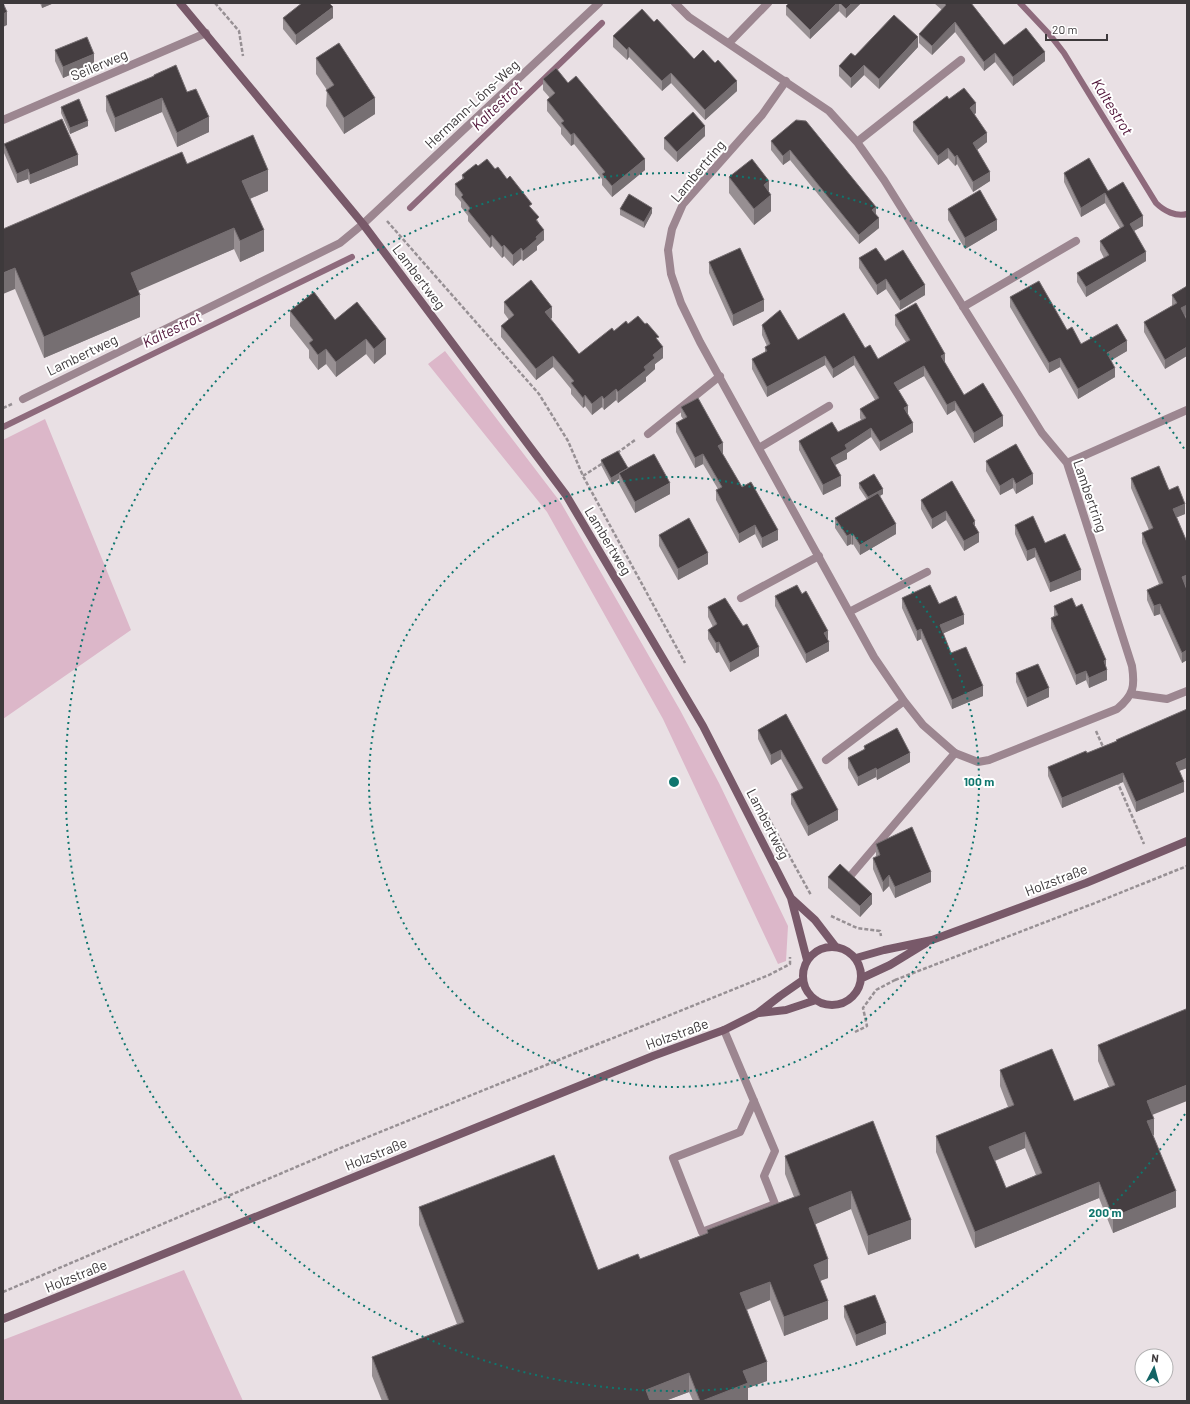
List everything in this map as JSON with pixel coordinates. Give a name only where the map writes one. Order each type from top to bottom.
[{"type":"main road","name":"Lambertweg","points":[[180,3],[363,224],[566,495],[703,726],[791,898],[806,960]]},
{"type":"main road","name":"Holzstraße","points":[[856,958],[884,950],[932,940],[1086,883],[1187,841]]},
{"type":"main road","name":"Lambertweg","points":[[791,898],[814,920],[835,946]]},
{"type":"main road","name":"Holzstraße","points":[[862,978],[890,965],[932,940]]},
{"type":"main road","points":[[835,946],[849,951],[856,958],[861,966],[862,978],[853,997],[844,1003],[832,1005],[816,1000],[807,990],[803,980],[806,960],[821,948],[835,946]]},
{"type":"main road","name":"Holzstraße","points":[[3,1319],[646,1059],[724,1030],[758,1013],[803,980]]},
{"type":"main road","name":"Holzstraße","points":[[758,1013],[786,1010],[816,1000]]},
{"type":"street","name":"Hermann-Löns-Weg","points":[[363,224],[599,3]]},
{"type":"street","name":"Lambertring","points":[[675,3],[689,17],[786,81],[829,111],[857,142],[884,180],[1042,433],[1067,463],[1132,666],[1134,682],[1132,694],[1125,703],[1117,709],[989,760],[978,762],[955,753],[923,725],[904,701],[874,657],[700,342],[681,303],[670,274],[668,250],[672,229],[684,204],[762,115],[786,81]]},
{"type":"street","points":[[729,43],[768,3]]},
{"type":"street","name":"Seilerweg","points":[[3,120],[206,34]]},
{"type":"street","points":[[857,142],[961,60]]},
{"type":"street","name":"Lambertweg","points":[[24,399],[340,243],[363,224]]},
{"type":"street","points":[[963,307],[1076,241]]},
{"type":"street","points":[[648,434],[720,376]]},
{"type":"street","points":[[758,448],[829,406]]},
{"type":"street","points":[[1067,463],[1187,410]]},
{"type":"street","points":[[741,598],[819,556]]},
{"type":"street","points":[[849,612],[927,572]]},
{"type":"street","points":[[1132,694],[1167,699],[1187,691]]},
{"type":"street","points":[[826,760],[904,701]]},
{"type":"street","points":[[852,874],[955,753]]},
{"type":"street","points":[[724,1030],[754,1101],[775,1151],[764,1176],[775,1204],[702,1232],[673,1158],[740,1132],[754,1101]]},
{"type":"path","points":[[615,454],[640,437],[648,434]]},
{"type":"path","points":[[583,476],[608,459]]},
{"type":"path","points":[[1091,720],[1107,756]]},
{"type":"path","points":[[1116,777],[1149,857]]},
{"type":"path","points":[[895,980],[1187,866]]},
{"type":"path","points":[[3,1292],[343,1147],[769,975]]},
{"type":"shaded area","points":[[445,351],[561,503],[680,710],[719,783],[788,926],[786,961],[778,964],[663,719],[547,512],[428,364]]},
{"type":"shaded area","points":[[45,419],[131,630],[3,719],[3,440]]},
{"type":"shaded area","points":[[184,1270],[243,1401],[3,1401],[3,1340]]},
{"type":"building","points":[[3,3],[7,12],[3,14]]},
{"type":"building","points":[[302,3],[329,3],[333,7],[296,35],[283,18]]},
{"type":"building","points":[[789,3],[837,3],[810,30],[786,6]]},
{"type":"building","points":[[840,3],[852,3],[846,9]]},
{"type":"building","points":[[944,3],[971,3],[1004,45],[1026,28],[1045,52],[1013,77],[995,53],[984,62],[955,22],[932,46],[919,34],[946,5]]},
{"type":"building","points":[[642,9],[654,22],[657,19],[694,59],[703,50],[715,63],[718,60],[737,81],[705,110],[671,73],[662,81],[629,47],[627,50],[613,36]]},
{"type":"building","points":[[894,15],[918,37],[879,79],[864,65],[851,78],[839,66],[851,53],[855,56]]},
{"type":"building","points":[[87,37],[94,54],[63,67],[55,50]]},
{"type":"building","points":[[339,43],[375,98],[344,118],[326,90],[334,85],[316,58]]},
{"type":"building","points":[[176,65],[187,92],[196,89],[209,117],[177,133],[162,98],[115,118],[106,96]]},
{"type":"building","points":[[556,68],[568,83],[576,76],[645,159],[612,186],[602,174],[605,172],[574,133],[571,135],[561,123],[564,121],[547,100],[555,93],[543,79]]},
{"type":"building","points":[[964,88],[976,103],[970,108],[987,133],[973,143],[990,172],[973,182],[957,155],[955,157],[948,148],[938,156],[913,122],[947,96],[949,99]]},
{"type":"building","points":[[79,99],[88,121],[70,128],[61,107]]},
{"type":"building","points":[[693,112],[705,126],[677,152],[664,138]]},
{"type":"building","points":[[62,119],[78,155],[30,175],[28,169],[17,174],[4,144]]},
{"type":"building","points":[[796,120],[806,121],[876,207],[872,210],[879,218],[859,235],[790,150],[783,156],[771,141]]},
{"type":"building","points":[[253,135],[268,170],[242,181],[264,230],[240,241],[234,228],[131,273],[140,295],[44,337],[15,268],[3,273],[3,229],[182,152],[187,164]]},
{"type":"building","points":[[1089,158],[1108,191],[1123,182],[1143,216],[1130,224],[1146,252],[1086,287],[1077,273],[1109,255],[1100,241],[1124,226],[1105,193],[1081,208],[1064,173]]},
{"type":"building","points":[[487,159],[495,169],[498,167],[507,179],[510,176],[532,204],[529,206],[539,217],[536,220],[544,230],[536,237],[537,239],[523,251],[521,248],[513,255],[504,245],[502,247],[492,235],[490,238],[468,211],[470,208],[461,197],[463,195],[455,184],[464,178],[462,175],[476,164],[478,166]]},
{"type":"building","points":[[752,159],[769,181],[764,185],[771,195],[754,209],[729,177]]},
{"type":"building","points":[[980,190],[997,220],[965,238],[948,209]]},
{"type":"building","points":[[629,194],[652,208],[644,222],[620,209]]},
{"type":"building","points":[[740,248],[764,300],[733,315],[709,262]]},
{"type":"building","points":[[876,248],[885,261],[903,250],[925,285],[900,301],[886,279],[877,285],[859,258]]},
{"type":"building","points":[[531,280],[552,307],[545,312],[579,354],[612,328],[614,331],[626,321],[628,324],[638,316],[645,324],[647,323],[659,337],[656,338],[663,347],[653,355],[655,358],[644,367],[646,370],[618,392],[616,389],[604,399],[602,396],[592,404],[585,395],[583,398],[571,383],[574,381],[553,356],[536,369],[501,326],[514,315],[504,302]]},
{"type":"building","points":[[1039,281],[1067,330],[1072,327],[1081,344],[1117,324],[1127,341],[1107,353],[1115,368],[1078,389],[1060,358],[1049,363],[1010,297]]},
{"type":"building","points":[[1187,286],[1187,305],[1181,308],[1187,320],[1187,347],[1165,360],[1144,322],[1177,303],[1172,295]]},
{"type":"building","points":[[314,292],[335,320],[357,302],[386,339],[374,349],[366,339],[336,362],[326,349],[318,355],[309,343],[313,340],[290,311]]},
{"type":"building","points":[[916,303],[945,354],[941,356],[964,395],[983,383],[1003,416],[974,433],[955,401],[947,405],[924,366],[894,383],[908,406],[904,408],[913,423],[880,442],[871,428],[845,445],[847,449],[831,458],[841,476],[823,485],[799,441],[832,422],[838,432],[866,418],[860,409],[879,398],[854,356],[833,369],[825,356],[767,387],[752,359],[767,351],[765,347],[770,344],[762,325],[780,310],[798,340],[844,313],[865,348],[870,345],[878,359],[910,340],[895,315]]},
{"type":"building","points":[[698,398],[723,443],[718,446],[742,487],[751,482],[778,530],[762,538],[755,525],[739,534],[716,490],[722,487],[703,454],[695,458],[676,423],[687,417],[681,407]]},
{"type":"building","points":[[1016,444],[1033,474],[1016,484],[1013,478],[1000,486],[986,461]]},
{"type":"building","points":[[618,451],[628,468],[611,478],[601,460]]},
{"type":"building","points":[[654,454],[670,483],[635,502],[619,473]]},
{"type":"building","points":[[1159,466],[1169,490],[1178,486],[1185,504],[1173,509],[1187,542],[1187,575],[1182,577],[1187,590],[1187,650],[1182,653],[1160,604],[1154,606],[1147,590],[1163,583],[1142,533],[1153,528],[1131,478]]},
{"type":"building","points":[[874,474],[883,489],[868,497],[859,483]]},
{"type":"building","points":[[952,481],[975,521],[973,523],[979,533],[964,541],[946,511],[932,519],[921,500]]},
{"type":"building","points":[[878,493],[896,524],[860,545],[853,534],[847,536],[835,518]]},
{"type":"building","points":[[1033,516],[1045,543],[1065,534],[1081,570],[1050,583],[1035,548],[1027,551],[1015,525]]},
{"type":"building","points":[[689,518],[708,553],[678,569],[659,535]]},
{"type":"building","points":[[797,585],[802,594],[806,591],[828,631],[824,633],[829,642],[806,654],[775,596]]},
{"type":"building","points":[[930,585],[939,604],[956,596],[964,615],[940,625],[951,653],[966,647],[983,686],[952,700],[921,629],[917,631],[902,598]]},
{"type":"building","points":[[725,598],[743,626],[747,624],[759,647],[730,663],[719,642],[716,643],[708,630],[717,624],[708,607]]},
{"type":"building","points":[[1072,598],[1076,607],[1082,604],[1106,660],[1104,661],[1107,670],[1089,678],[1086,671],[1076,675],[1051,618],[1058,615],[1054,606]]},
{"type":"building","points":[[1038,664],[1049,688],[1027,698],[1016,673]]},
{"type":"building","points":[[1187,709],[1187,758],[1176,763],[1184,782],[1136,802],[1123,773],[1062,798],[1048,767],[1086,751],[1087,753],[1117,741],[1116,740]]},
{"type":"building","points":[[786,714],[838,810],[808,826],[791,794],[803,788],[781,750],[771,755],[758,730]]},
{"type":"building","points":[[897,728],[910,753],[877,770],[876,768],[858,777],[848,758],[865,749],[864,746]]},
{"type":"building","points":[[912,827],[931,872],[895,887],[889,875],[883,882],[873,858],[880,855],[876,844]]},
{"type":"building","points":[[840,864],[872,894],[860,906],[828,877]]},
{"type":"building","points":[[1186,1009],[1187,1085],[1147,1101],[1154,1119],[1147,1121],[1176,1191],[1113,1217],[1099,1182],[975,1232],[936,1136],[1014,1105],[1000,1070],[1052,1049],[1074,1101],[1115,1085],[1098,1045]],"holes":[[[1025,1132],[1042,1173],[1006,1188],[989,1147]]]},
{"type":"building","points":[[873,1121],[911,1220],[868,1236],[851,1191],[809,1208],[828,1259],[814,1265],[828,1301],[784,1317],[770,1282],[740,1293],[767,1362],[743,1371],[748,1383],[702,1401],[700,1401],[689,1373],[646,1390],[650,1401],[389,1401],[372,1357],[464,1322],[419,1207],[554,1155],[598,1270],[638,1254],[640,1259],[708,1233],[707,1230],[800,1195],[785,1156]]},
{"type":"building","points":[[875,1295],[886,1323],[856,1335],[844,1306]]},
{"type":"waterway","name":"Kaltestrot","points":[[1020,3],[1050,35],[1064,53],[1156,203],[1170,213],[1179,215],[1187,214]]},
{"type":"waterway","name":"Kaltestrot","points":[[410,208],[602,23]]},
{"type":"waterway","name":"Kaltestrot","points":[[3,427],[352,257]]}]
